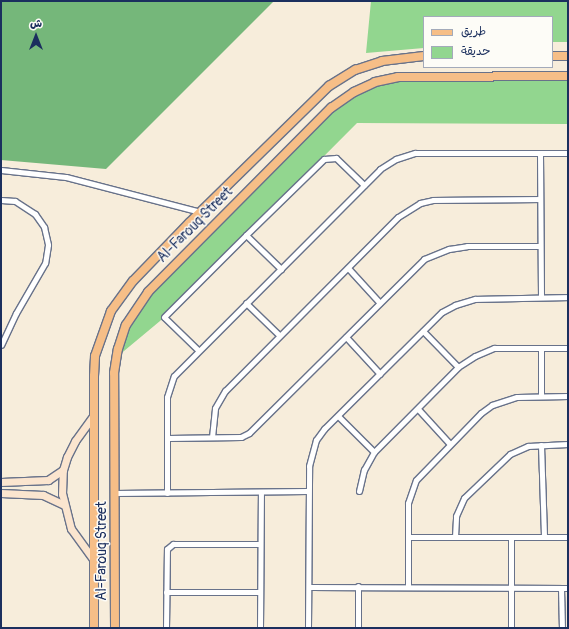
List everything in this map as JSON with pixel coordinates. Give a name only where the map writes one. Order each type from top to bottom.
[{"type":"main road","name":"Al-Farouq Street","points":[[94,628],[93,559],[95,356],[111,311],[133,281],[200,212],[329,86],[355,70],[382,61],[423,56]]},
{"type":"main road","points":[[553,56],[568,56]]},
{"type":"main road","name":"Al-Farouq Street","points":[[114,628],[114,373],[121,337],[132,313],[163,275],[331,108],[365,86],[398,76],[568,76]]},
{"type":"street","points":[[167,493],[167,397],[170,383],[198,350],[388,163],[415,153],[568,153]]},
{"type":"street","points":[[540,153],[541,297]]},
{"type":"street","points":[[198,350],[164,317],[246,235],[324,159],[336,158],[364,185]]},
{"type":"street","points":[[1,170],[66,177],[200,212]]},
{"type":"street","points":[[212,437],[213,415],[218,400],[279,335],[398,217],[420,203],[446,198],[540,199]]},
{"type":"street","points":[[1,200],[15,201],[35,214],[44,227],[48,245],[46,263],[3,333],[1,345]]},
{"type":"street","points":[[246,235],[280,269]]},
{"type":"street","points":[[168,438],[241,437],[249,433],[414,268],[436,253],[467,246],[540,246]]},
{"type":"street","points":[[348,268],[380,303]]},
{"type":"street","points":[[308,628],[308,491],[311,453],[324,429],[442,312],[465,300],[568,297]]},
{"type":"street","points":[[246,303],[279,335]]},
{"type":"street","points":[[423,331],[458,367]]},
{"type":"street","points":[[346,337],[380,374]]},
{"type":"street","points":[[359,490],[364,470],[374,452],[458,367],[479,353],[494,348],[568,348]]},
{"type":"street","points":[[541,395],[542,348]]},
{"type":"street","points":[[408,586],[408,503],[416,480],[481,413],[492,405],[501,401],[541,395],[568,396]]},
{"type":"street","points":[[418,409],[450,444]]},
{"type":"street","points":[[93,559],[71,529],[64,505],[63,470],[74,441],[94,415]]},
{"type":"street","points":[[338,416],[374,452]]},
{"type":"street","points":[[541,444],[544,537]]},
{"type":"street","points":[[455,537],[456,516],[464,498],[510,454],[528,446],[541,444],[568,444]]},
{"type":"street","points":[[1,482],[48,480],[63,470]]},
{"type":"street","points":[[115,493],[308,491]]},
{"type":"street","points":[[260,628],[261,492]]},
{"type":"street","points":[[1,493],[43,495],[64,505]]},
{"type":"street","points":[[408,537],[568,537]]},
{"type":"street","points":[[511,537],[511,628]]},
{"type":"street","points":[[166,628],[167,549],[173,544],[260,544]]},
{"type":"street","points":[[358,586],[358,628]]},
{"type":"street","points":[[309,587],[408,586],[568,588]]},
{"type":"street","points":[[561,588],[562,628]]},
{"type":"street","points":[[166,592],[260,592]]},
{"type":"green space","points":[[1,1],[274,1],[106,169],[1,160]]},
{"type":"green space","points":[[371,1],[568,1],[568,42],[553,42],[553,16],[423,16],[423,48],[366,53]]},
{"type":"green space","points":[[400,80],[568,80],[568,124],[357,123],[160,321],[118,356],[121,339],[140,303],[345,97],[384,82]]}]
